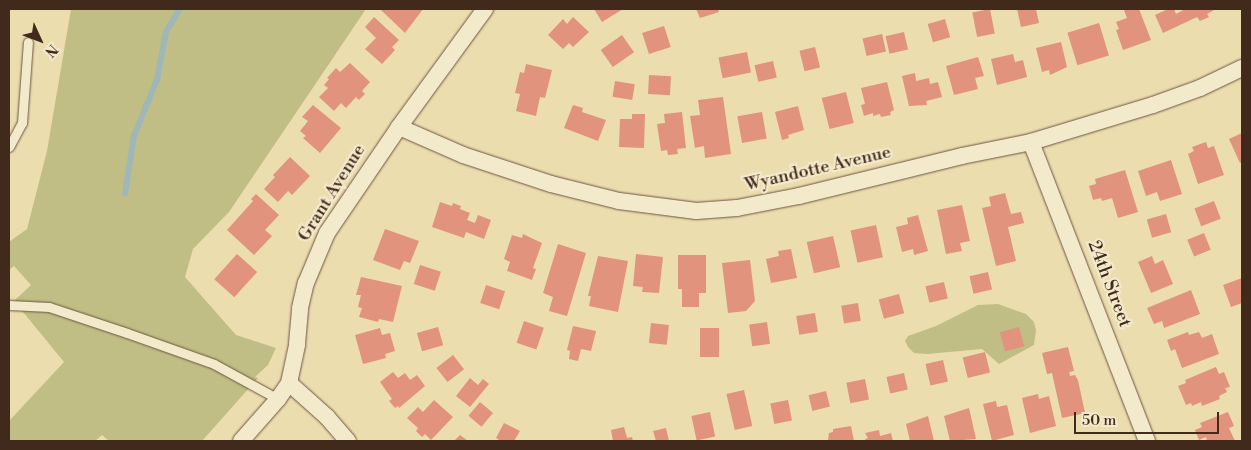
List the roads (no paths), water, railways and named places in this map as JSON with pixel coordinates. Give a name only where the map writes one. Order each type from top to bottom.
[{"type":"street","name":"Grant Avenue","points":[[241,441],[278,399],[289,383],[297,344],[300,308],[313,262],[343,207],[485,9]]},
{"type":"street","name":"Wyandotte Avenue","points":[[399,127],[463,155],[551,184],[620,201],[696,211],[737,208],[799,196],[962,156],[1031,142],[1153,105],[1200,88],[1242,68]]},
{"type":"street","name":"24th Street","points":[[1031,142],[1147,441]]},
{"type":"street","points":[[289,383],[327,418],[348,441]]},
{"type":"lane","points":[[9,147],[22,123],[28,42]]},
{"type":"lane","points":[[9,306],[49,307],[127,333],[214,364],[278,399]]},
{"type":"waterway","points":[[125,194],[134,136],[157,80],[166,32],[180,9]]}]
